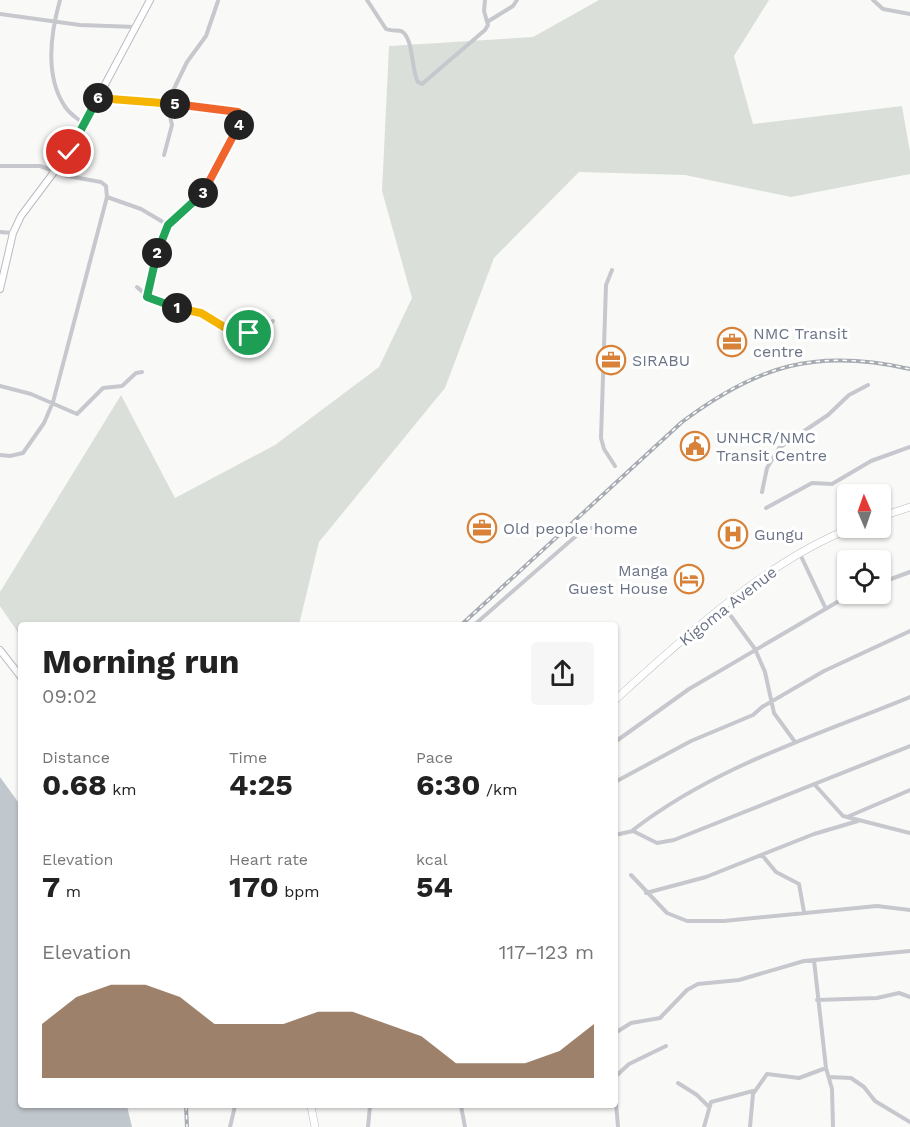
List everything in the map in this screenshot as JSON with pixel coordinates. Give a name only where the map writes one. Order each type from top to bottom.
[{"type":"main road","points":[[891,514],[910,507]]},
{"type":"main road","name":"Kigoma Avenue","points":[[618,697],[655,663],[799,553],[837,535]]},
{"type":"main road","points":[[311,1108],[315,1127]]},
{"type":"street","points":[[60,0],[54,21],[52,57],[56,82],[63,104],[84,124]]},
{"type":"street","points":[[0,289],[12,246],[13,233],[26,207],[56,172],[150,0]]},
{"type":"street","points":[[367,0],[386,29],[400,31],[405,35],[412,54],[412,71],[421,84],[485,30],[488,21],[484,11],[485,0]]},
{"type":"street","points":[[488,21],[513,6],[517,0]]},
{"type":"street","points":[[873,0],[883,9],[910,14]]},
{"type":"street","points":[[164,155],[172,125],[167,103],[187,62],[206,36],[218,2]]},
{"type":"street","points":[[0,14],[54,21],[136,27]]},
{"type":"street","points":[[99,97],[238,112],[240,122],[237,132],[204,192],[168,225],[156,259],[147,297]]},
{"type":"street","points":[[0,166],[40,166],[101,182],[106,186],[107,197],[53,402],[44,423],[23,453],[10,456],[0,455]]},
{"type":"street","points":[[107,197],[141,209],[168,225]]},
{"type":"street","points":[[0,232],[13,233]]},
{"type":"street","points":[[612,270],[606,285],[601,438],[604,449],[615,466]]},
{"type":"street","points":[[137,287],[147,297],[167,306],[206,315],[229,330],[256,331],[273,321]]},
{"type":"street","points":[[0,386],[53,402],[75,413],[81,413],[98,391],[122,386],[136,373],[142,372]]},
{"type":"street","points":[[762,492],[767,468],[779,448],[828,415],[849,395],[868,385]]},
{"type":"street","points":[[766,508],[812,483],[832,484],[871,461],[910,447]]},
{"type":"street","points":[[478,622],[584,530],[608,526],[632,534]]},
{"type":"street","points":[[799,553],[825,607]]},
{"type":"street","points":[[891,579],[910,572]]},
{"type":"street","points":[[618,740],[689,689],[837,601]]},
{"type":"street","points":[[725,608],[755,649],[773,701],[777,720],[795,742]]},
{"type":"street","points":[[618,780],[691,741],[753,715],[834,666],[910,631]]},
{"type":"street","points":[[0,650],[18,673]]},
{"type":"street","points":[[618,834],[633,831],[693,790],[752,759],[910,696]]},
{"type":"street","points":[[633,831],[659,844],[910,746]]},
{"type":"street","points":[[814,785],[846,817],[909,832]]},
{"type":"street","points":[[846,817],[910,790]]},
{"type":"street","points":[[646,893],[706,877],[858,821]]},
{"type":"street","points":[[762,855],[776,872],[799,884],[804,912]]},
{"type":"street","points":[[631,875],[667,913],[687,921],[724,921],[883,905],[910,910]]},
{"type":"street","points":[[618,1031],[631,1023],[660,1017],[694,986],[732,981],[804,961],[847,955],[910,951]]},
{"type":"street","points":[[814,960],[826,1068],[834,1110],[833,1127]]},
{"type":"street","points":[[817,1000],[877,998],[899,993],[910,997]]},
{"type":"street","points":[[618,1074],[629,1064],[666,1046]]},
{"type":"street","points":[[750,1127],[754,1091],[770,1072],[799,1078],[826,1068]]},
{"type":"street","points":[[829,1077],[851,1078],[864,1087],[875,1101],[910,1122]]},
{"type":"street","points":[[678,1083],[698,1095],[709,1107]]},
{"type":"street","points":[[704,1127],[709,1107],[717,1099],[754,1091]]},
{"type":"street","points":[[230,1127],[235,1108]]},
{"type":"street","points":[[368,1127],[370,1108]]},
{"type":"street","points":[[461,1108],[465,1127]]},
{"type":"street","points":[[616,1108],[618,1127]]},
{"type":"shaded area","points":[[599,0],[769,0],[734,56],[753,124],[902,106],[910,152],[910,174],[791,197],[685,175],[579,172],[494,258],[445,388],[319,542],[300,622],[18,622],[18,633],[0,606],[0,592],[121,395],[175,498],[275,445],[379,367],[412,298],[382,191],[389,46],[533,37]]},
{"type":"shaded area","points":[[0,777],[18,802],[18,1108],[127,1108],[132,1127],[0,1127]]},
{"type":"railway","points":[[464,622],[682,422],[736,387],[789,366],[817,362],[845,360],[910,369]]},
{"type":"railway","points":[[186,1108],[187,1127]]},
{"type":"place","name":"NMC Transit centre","points":[[732,342]]},
{"type":"place","name":"SIRABU","points":[[611,360]]},
{"type":"place","name":"UNHCR/NMC Transit Centre","points":[[695,446]]},
{"type":"place","name":"Old people home","points":[[482,528]]},
{"type":"place","name":"Gungu","points":[[733,534]]},
{"type":"place","name":"Manga Guest House","points":[[689,579]]},
{"type":"route","points":[[69,152],[99,97],[238,112],[240,122],[237,132],[204,192],[180,211],[168,225],[162,238],[152,286],[147,297],[167,306],[206,315],[229,330],[249,333]]}]
